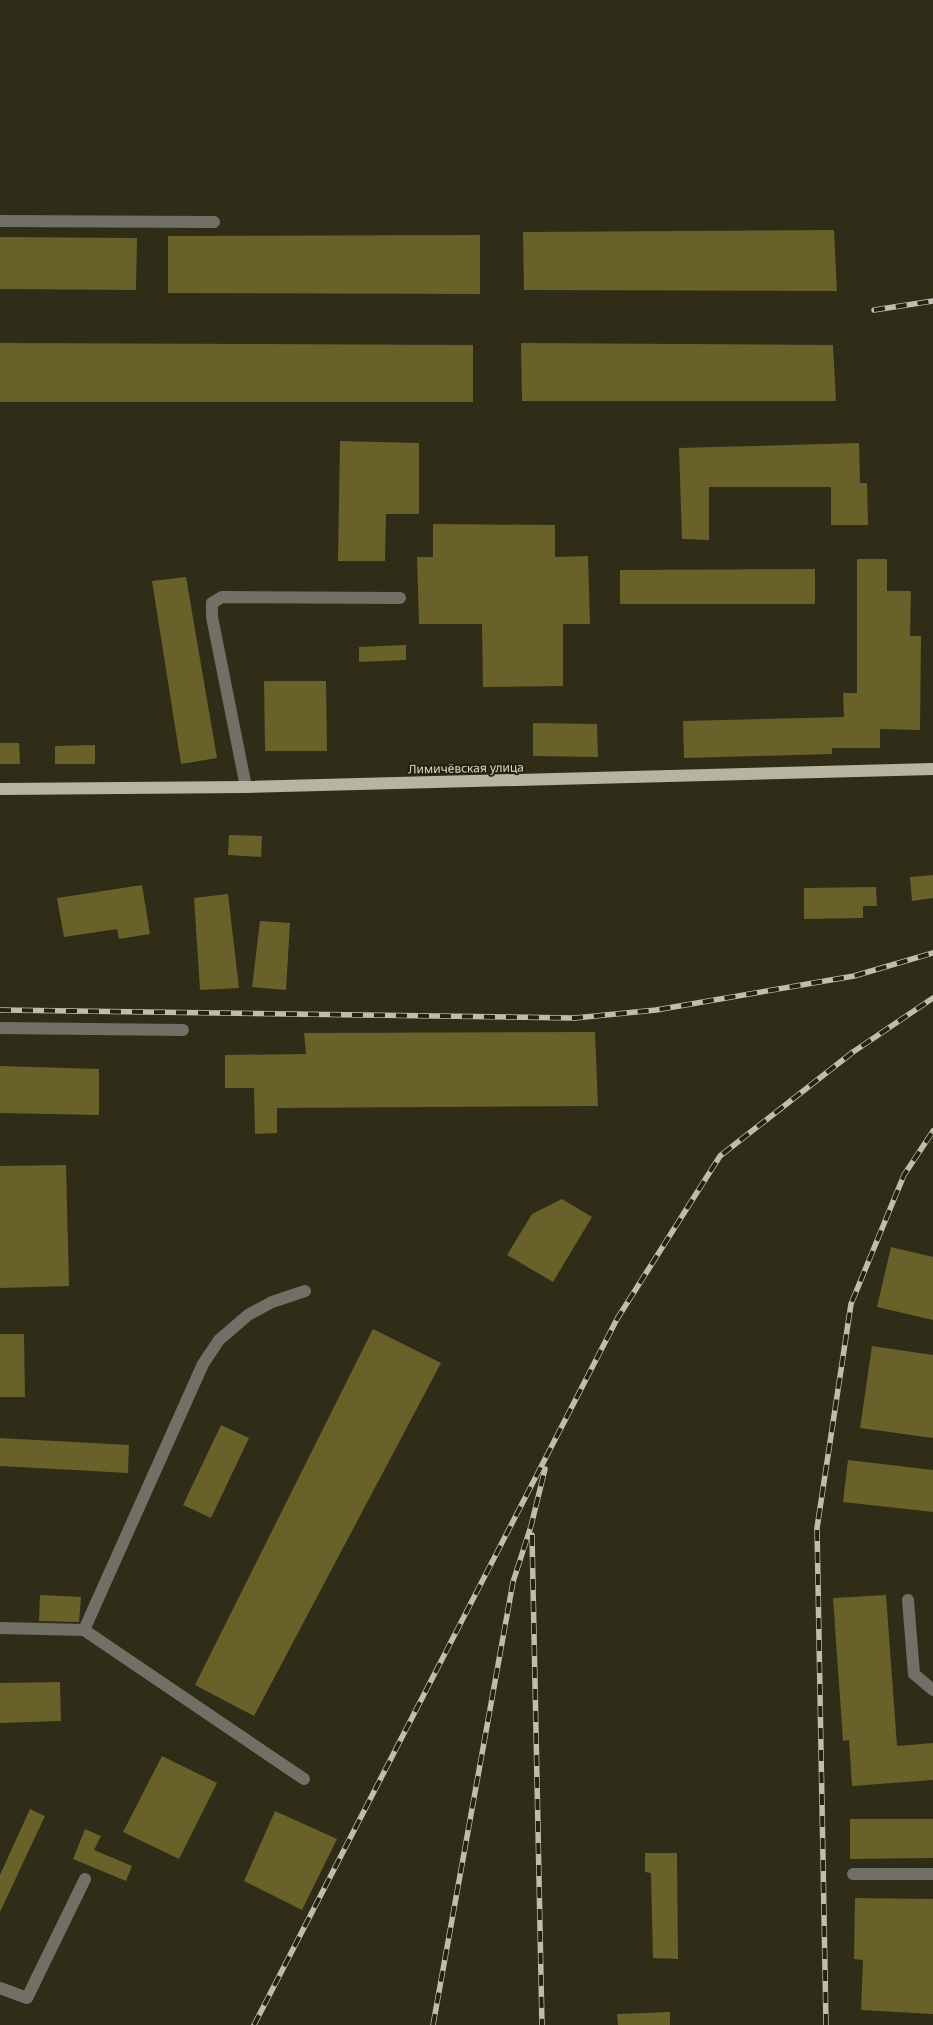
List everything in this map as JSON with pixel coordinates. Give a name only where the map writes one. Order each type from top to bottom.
[{"type":"main road","name":"Лимичёвская улица","points":[[0,789],[246,787],[933,769]]},
{"type":"lane","points":[[0,221],[214,222]]},
{"type":"lane","points":[[246,787],[212,617],[212,603],[222,597],[400,598]]},
{"type":"lane","points":[[0,1028],[183,1030]]},
{"type":"lane","points":[[84,1630],[203,1364],[219,1340],[248,1315],[272,1302],[305,1291]]},
{"type":"lane","points":[[908,1600],[914,1674],[933,1690]]},
{"type":"lane","points":[[0,1628],[84,1630],[304,1779]]},
{"type":"lane","points":[[854,1874],[933,1874]]},
{"type":"lane","points":[[0,1988],[27,1998],[86,1879]]},
{"type":"building","points":[[834,230],[837,291],[524,290],[523,232]]},
{"type":"building","points":[[480,235],[480,294],[168,293],[168,236]]},
{"type":"building","points":[[0,237],[137,238],[136,290],[0,289]]},
{"type":"building","points":[[0,343],[473,345],[473,402],[0,402]]},
{"type":"building","points":[[521,343],[833,345],[836,401],[522,401]]},
{"type":"building","points":[[340,441],[419,443],[419,514],[386,514],[385,561],[338,561]]},
{"type":"building","points":[[859,443],[860,483],[867,483],[868,525],[831,525],[831,487],[709,487],[709,540],[682,539],[679,448]]},
{"type":"building","points":[[433,524],[555,525],[555,557],[588,556],[590,624],[563,624],[563,686],[483,687],[482,624],[419,624],[417,557],[433,557]]},
{"type":"building","points":[[857,559],[887,559],[887,591],[911,591],[910,636],[921,636],[920,730],[880,729],[880,748],[832,748],[832,754],[684,758],[683,721],[844,717],[843,693],[857,693]]},
{"type":"building","points":[[815,569],[815,604],[620,604],[620,570]]},
{"type":"building","points":[[186,577],[217,758],[181,764],[152,581]]},
{"type":"building","points":[[406,645],[406,660],[359,662],[359,647]]},
{"type":"building","points":[[264,681],[326,681],[327,751],[265,751]]},
{"type":"building","points":[[533,723],[597,724],[598,757],[533,756]]},
{"type":"building","points":[[0,743],[19,743],[20,764],[0,764]]},
{"type":"building","points":[[95,745],[95,764],[55,764],[55,746]]},
{"type":"building","points":[[229,835],[262,836],[261,857],[228,855]]},
{"type":"building","points":[[933,875],[933,898],[912,901],[910,877]]},
{"type":"building","points":[[142,885],[150,934],[119,939],[117,929],[64,937],[57,898]]},
{"type":"building","points":[[876,887],[877,906],[863,906],[863,918],[804,919],[804,888]]},
{"type":"building","points":[[228,894],[239,988],[200,990],[194,898]]},
{"type":"building","points":[[260,921],[290,923],[286,990],[252,987]]},
{"type":"building","points":[[595,1032],[598,1106],[277,1108],[277,1133],[255,1134],[254,1088],[225,1088],[225,1055],[306,1054],[304,1033]]},
{"type":"building","points":[[0,1066],[99,1069],[99,1115],[0,1113]]},
{"type":"building","points":[[66,1165],[69,1286],[0,1288],[0,1166]]},
{"type":"building","points":[[562,1199],[592,1217],[553,1282],[507,1255],[532,1214]]},
{"type":"building","points":[[891,1247],[933,1257],[933,1320],[877,1307]]},
{"type":"building","points":[[373,1329],[441,1363],[254,1716],[195,1685]]},
{"type":"building","points":[[0,1334],[24,1334],[25,1397],[0,1397]]},
{"type":"building","points":[[872,1346],[933,1355],[933,1438],[860,1428]]},
{"type":"building","points":[[221,1425],[249,1438],[211,1518],[183,1505]]},
{"type":"building","points":[[0,1438],[129,1445],[128,1473],[0,1466]]},
{"type":"building","points":[[848,1460],[933,1470],[933,1512],[843,1502]]},
{"type":"building","points":[[40,1595],[81,1597],[79,1622],[39,1621]]},
{"type":"building","points":[[886,1595],[897,1746],[933,1743],[933,1780],[852,1786],[849,1740],[843,1741],[833,1598]]},
{"type":"building","points":[[60,1682],[61,1721],[0,1723],[0,1683]]},
{"type":"building","points":[[162,1756],[217,1783],[179,1859],[123,1832]]},
{"type":"building","points":[[30,1809],[45,1816],[0,1912],[0,1875]]},
{"type":"building","points":[[275,1811],[337,1839],[302,1910],[244,1881]]},
{"type":"building","points":[[850,1819],[933,1819],[933,1858],[850,1859]]},
{"type":"building","points":[[85,1829],[101,1836],[94,1850],[132,1866],[126,1881],[73,1859]]},
{"type":"building","points":[[645,1853],[677,1853],[678,1959],[653,1958],[651,1873],[645,1872]]},
{"type":"building","points":[[855,1898],[933,1899],[933,2014],[861,2010],[863,1960],[854,1959]]},
{"type":"building","points":[[670,2012],[670,2025],[618,2025],[617,2014]]},
{"type":"railway","points":[[874,310],[933,301]]},
{"type":"railway","points":[[0,1010],[575,1018],[656,1010],[854,976],[933,953]]},
{"type":"railway","points":[[254,2025],[617,1319],[720,1156],[853,1052],[933,998]]},
{"type":"railway","points":[[826,2025],[817,1528],[851,1304],[904,1175],[933,1131]]},
{"type":"railway","points":[[433,2025],[513,1582],[531,1526],[545,1469]]},
{"type":"railway","points":[[532,1535],[542,2025]]}]
